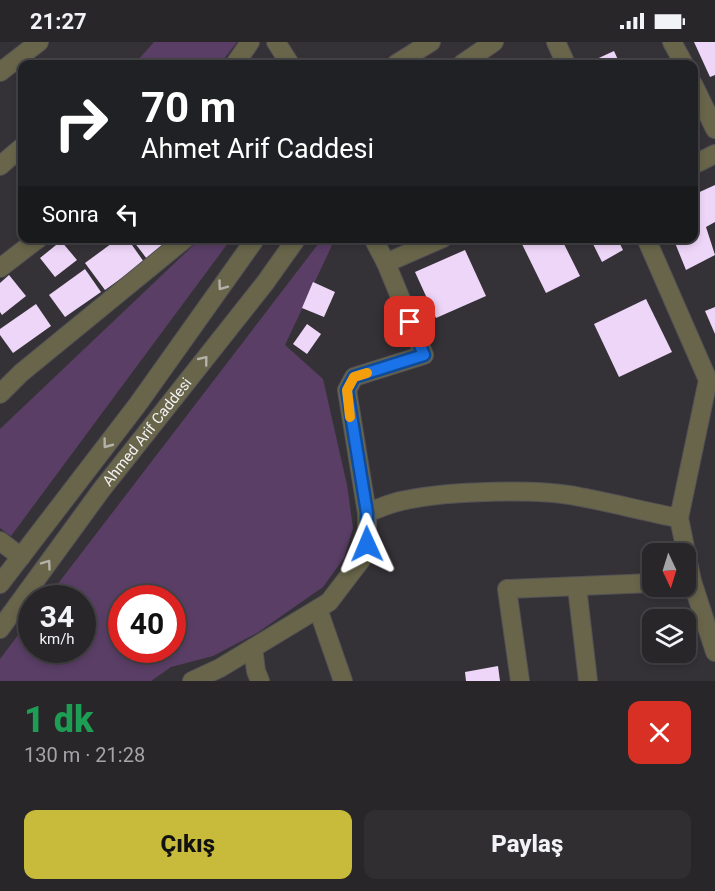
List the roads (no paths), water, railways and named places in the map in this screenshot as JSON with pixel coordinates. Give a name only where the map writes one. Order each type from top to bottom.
[{"type":"street","points":[[0,72],[39,42]]},
{"type":"street","points":[[238,60],[250,42]]},
{"type":"street","points":[[276,42],[287,60]]},
{"type":"street","points":[[402,60],[431,42]]},
{"type":"street","points":[[468,60],[494,42]]},
{"type":"street","points":[[556,42],[564,60]]},
{"type":"street","points":[[672,42],[682,60]]},
{"type":"street","points":[[698,94],[715,129]]},
{"type":"street","points":[[0,166],[18,150]]},
{"type":"street","points":[[698,162],[715,154]]},
{"type":"street","points":[[0,268],[32,243]]},
{"type":"street","points":[[0,394],[21,373],[180,243]]},
{"type":"street","name":"Ahmed Arif Caddesi","points":[[0,584],[138,404],[252,243]]},
{"type":"street","name":"Ahmed Arif Caddesi","points":[[0,629],[102,489],[265,283],[293,243]]},
{"type":"street","points":[[202,678],[329,602],[361,560],[367,544],[367,513],[347,390],[354,377],[424,355],[376,243]]},
{"type":"street","points":[[386,263],[432,243]]},
{"type":"street","points":[[648,243],[712,386],[679,518],[683,543]]},
{"type":"street","points":[[367,513],[406,500],[481,493],[535,493],[579,496],[679,518]]},
{"type":"street","points":[[0,541],[21,557]]},
{"type":"street","points":[[520,681],[507,588],[642,584]]},
{"type":"street","points":[[577,587],[588,681]]},
{"type":"street","points":[[694,597],[715,652]]},
{"type":"street","points":[[318,609],[343,681]]},
{"type":"street","points":[[254,648],[256,671],[260,681]]}]
